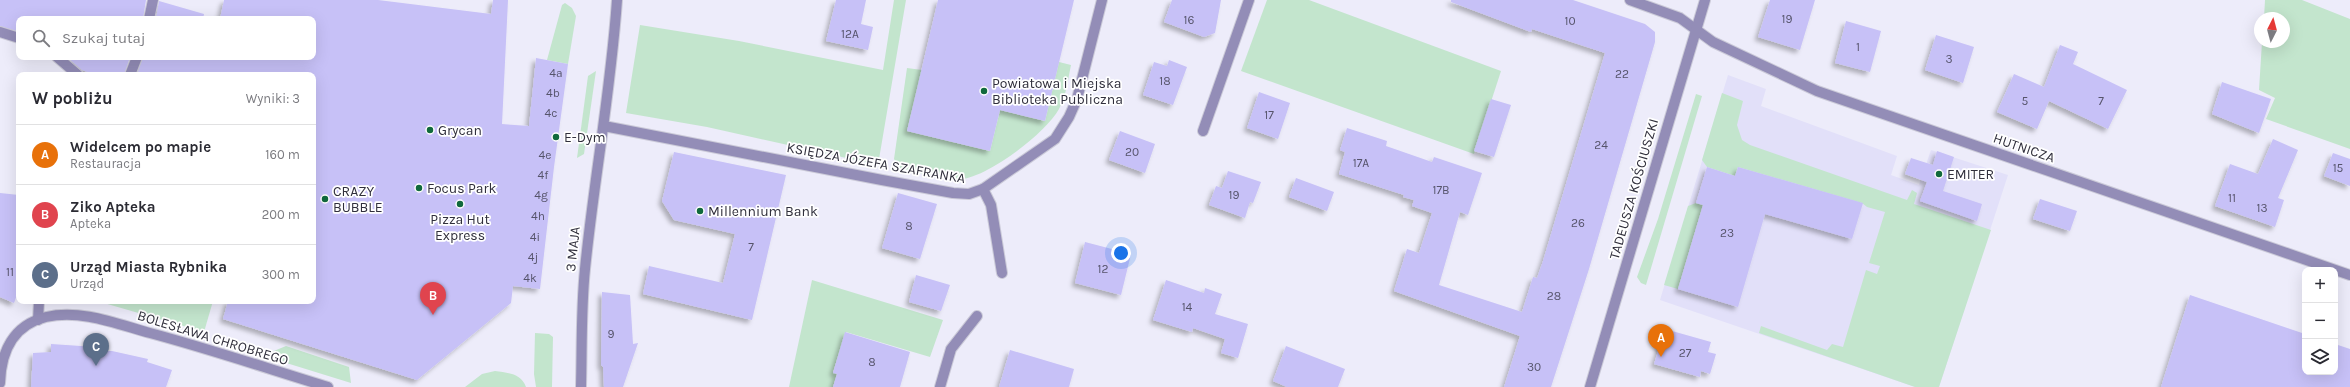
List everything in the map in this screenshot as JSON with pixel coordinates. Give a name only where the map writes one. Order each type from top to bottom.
[{"type":"street","points":[[150,16],[153,0]]},
{"type":"street","name":"3 MAJA","points":[[581,387],[584,281],[604,126],[617,0]]},
{"type":"street","name":"KSIĘDZA JÓZEFA SZAFRANKA","points":[[604,126],[953,193],[969,194],[983,189],[1055,139],[1069,117],[1077,99],[1102,0]]},
{"type":"street","points":[[1204,132],[1249,0]]},
{"type":"street","name":"HUTNICZA","points":[[1630,0],[1680,18],[1696,30],[1733,52],[1817,91],[2350,275]]},
{"type":"street","name":"TADEUSZA KOŚCIUSZKI","points":[[1590,387],[1705,0]]},
{"type":"street","points":[[0,32],[16,37]]},
{"type":"street","points":[[60,60],[74,72]]},
{"type":"street","points":[[131,72],[136,60]]},
{"type":"street","points":[[983,189],[991,205],[1002,273]]},
{"type":"street","points":[[38,320],[39,304]]},
{"type":"street","name":"BOLESŁAWA CHROBREGO","points":[[0,383],[0,370],[3,355],[12,340],[21,330],[38,320],[70,315],[98,318],[193,345],[328,387]]},
{"type":"street","points":[[940,387],[951,349],[977,316]]},
{"type":"shaded area","points":[[1728,75],[1766,89],[1761,106],[1897,156],[1891,175],[1919,185],[1931,150],[2008,175],[1939,387],[1915,387],[1660,300]]},
{"type":"green space","points":[[894,0],[906,0],[878,165],[707,127],[626,113],[640,25],[739,41],[883,70]]},
{"type":"green space","points":[[1267,0],[1309,0],[1501,71],[1474,154],[1241,71]]},
{"type":"green space","points":[[2265,0],[2302,0],[2350,19],[2350,149],[2266,119],[2275,98],[2259,90],[2262,48],[2290,48],[2290,12],[2264,12]]},
{"type":"green space","points":[[565,3],[572,8],[576,16],[568,64],[547,60],[562,5]]},
{"type":"green space","points":[[1059,62],[1071,65],[1065,93],[1059,109],[1041,131],[998,164],[968,178],[950,180],[900,168],[894,159],[907,68],[922,70],[907,131],[990,151],[1000,110],[1045,121]]},
{"type":"green space","points":[[596,71],[584,154],[577,158],[588,76]]},
{"type":"green space","points":[[1722,93],[1743,101],[1737,125],[1742,140],[1750,145],[1907,200],[1912,190],[1917,193],[1914,204],[1991,230],[1939,387],[1915,387],[1759,333],[1761,326],[1827,350],[1832,344],[1843,347],[1866,270],[1877,274],[1880,266],[1869,263],[1885,212],[1867,207],[1862,203],[1738,167],[1735,176],[1707,167],[1702,160]]},
{"type":"green space","points":[[1696,94],[1702,96],[1646,285],[1641,283],[1637,277],[1658,219]]},
{"type":"green space","points":[[1696,203],[1703,205],[1678,289],[1664,285],[1688,206]]},
{"type":"green space","points":[[812,280],[943,320],[930,357],[846,332],[833,372],[837,374],[833,387],[789,387]]},
{"type":"green space","points":[[107,304],[212,304],[204,332]]},
{"type":"green space","points":[[535,333],[549,334],[553,337],[552,387],[536,387],[534,374]]},
{"type":"green space","points":[[286,346],[349,367],[351,383],[267,357],[269,353]]},
{"type":"green space","points":[[495,371],[514,374],[524,382],[526,387],[465,387],[482,374]]},
{"type":"building","points":[[0,0],[146,0],[143,16],[16,16],[16,31],[0,26]]},
{"type":"building","name":"Focus Park","points":[[224,0],[378,0],[491,14],[493,0],[508,0],[502,124],[529,126],[536,58],[568,64],[540,289],[513,286],[511,303],[417,380],[223,319],[227,304],[316,304],[316,72],[138,72],[142,60],[316,60],[316,16],[221,16]]},
{"type":"building","points":[[836,0],[866,0],[861,24],[873,27],[868,50],[826,41]]},
{"type":"building","name":"Powiatowa i Miejska Biblioteka Publiczna","points":[[938,0],[1074,0],[1045,121],[1000,110],[990,151],[907,131]]},
{"type":"building","points":[[1172,0],[1221,0],[1215,33],[1204,37],[1164,22]]},
{"type":"building","points":[[1451,0],[1573,0],[1645,24],[1655,32],[1655,42],[1589,269],[1551,387],[1504,387],[1520,336],[1394,291],[1407,249],[1419,253],[1432,213],[1412,206],[1414,200],[1403,197],[1404,195],[1339,174],[1345,152],[1340,150],[1347,128],[1387,141],[1386,146],[1432,162],[1434,157],[1482,173],[1468,215],[1460,212],[1439,285],[1522,312],[1533,277],[1537,278],[1543,261],[1605,53],[1532,29],[1531,32],[1451,2]]},
{"type":"building","points":[[1770,0],[1815,0],[1800,50],[1758,37]]},
{"type":"building","points":[[159,1],[204,14],[204,16],[156,16]]},
{"type":"building","points":[[1846,21],[1881,31],[1870,72],[1835,63]]},
{"type":"building","points":[[1936,35],[1974,47],[1963,83],[1925,70]]},
{"type":"building","points":[[2060,45],[2078,52],[2073,64],[2127,90],[2108,129],[2049,101],[2037,129],[1997,112],[2014,74],[2044,87]]},
{"type":"building","points":[[70,60],[129,60],[125,72],[88,72],[82,70]]},
{"type":"building","points":[[1169,60],[1187,67],[1173,105],[1143,95],[1154,62],[1167,66]]},
{"type":"building","points":[[2222,82],[2271,99],[2259,133],[2212,114]]},
{"type":"building","points":[[1259,92],[1290,103],[1278,139],[1247,128]]},
{"type":"building","points":[[1491,99],[1511,105],[1494,157],[1474,151]]},
{"type":"building","points":[[1120,131],[1155,144],[1145,173],[1109,160]]},
{"type":"building","points":[[2273,139],[2298,150],[2278,198],[2284,200],[2275,227],[2215,206],[2230,164],[2258,174]]},
{"type":"building","points":[[1937,151],[1954,157],[1943,191],[1982,204],[1977,221],[1920,201],[1927,182],[1905,174],[1911,158],[1933,165]]},
{"type":"building","points":[[674,152],[786,175],[752,320],[643,294],[649,266],[723,283],[735,234],[674,220],[662,201]]},
{"type":"building","points":[[2333,153],[2350,159],[2350,186],[2324,176]]},
{"type":"building","points":[[1707,167],[1735,176],[1738,167],[1863,203],[1852,239],[1765,214],[1738,307],[1678,289],[1703,205],[1696,203]]},
{"type":"building","points":[[1228,171],[1261,182],[1253,203],[1250,202],[1245,218],[1209,205],[1216,186],[1222,188]]},
{"type":"building","points":[[1296,178],[1334,192],[1327,211],[1289,197]]},
{"type":"building","points":[[0,193],[16,195],[16,297],[14,303],[0,297]]},
{"type":"building","points":[[898,193],[937,204],[920,259],[882,248]]},
{"type":"building","points":[[2040,199],[2077,211],[2070,231],[2033,219]]},
{"type":"building","points":[[1085,242],[1131,254],[1121,295],[1075,283]]},
{"type":"building","points":[[916,275],[950,285],[941,311],[909,302]]},
{"type":"building","points":[[1166,280],[1204,293],[1205,288],[1222,294],[1215,314],[1248,324],[1238,358],[1221,353],[1225,339],[1193,328],[1192,332],[1153,320]]},
{"type":"building","points":[[602,292],[630,295],[633,344],[638,343],[623,387],[604,387],[603,367],[601,365]]},
{"type":"building","points":[[2190,295],[2302,333],[2302,375],[2338,375],[2338,345],[2350,349],[2350,387],[2161,387]]},
{"type":"building","points":[[1665,329],[1711,342],[1708,352],[1716,354],[1710,374],[1701,371],[1700,377],[1654,364]]},
{"type":"building","points":[[845,332],[910,352],[900,387],[833,387],[837,374],[833,373]]},
{"type":"building","points":[[51,344],[96,347],[96,351],[112,351],[148,359],[147,362],[172,370],[166,387],[31,387],[33,353],[51,352]]},
{"type":"building","points":[[1286,346],[1345,369],[1338,387],[1287,387],[1273,381]]},
{"type":"building","points":[[1010,350],[1074,369],[1069,387],[999,387]]},
{"type":"place","name":"Powiatowa i Miejska Biblioteka Publiczna","points":[[984,91]]},
{"type":"place","name":"Grycan","points":[[430,130]]},
{"type":"place","name":"E-Dym","points":[[556,137]]},
{"type":"place","name":"EMITER","points":[[1939,174]]},
{"type":"place","name":"Focus Park","points":[[419,188]]},
{"type":"place","name":"CRAZY BUBBLE","points":[[325,199]]},
{"type":"place","name":"Pizza Hut Express","points":[[460,204]]},
{"type":"place","name":"Millennium Bank","points":[[700,211]]},
{"type":"place","name":"Ziko Apteka","points":[[433,315]]},
{"type":"place","name":"Widelcem po mapie","points":[[1661,357]]},
{"type":"place","name":"Urząd Miasta Rybnika","points":[[96,366]]}]
